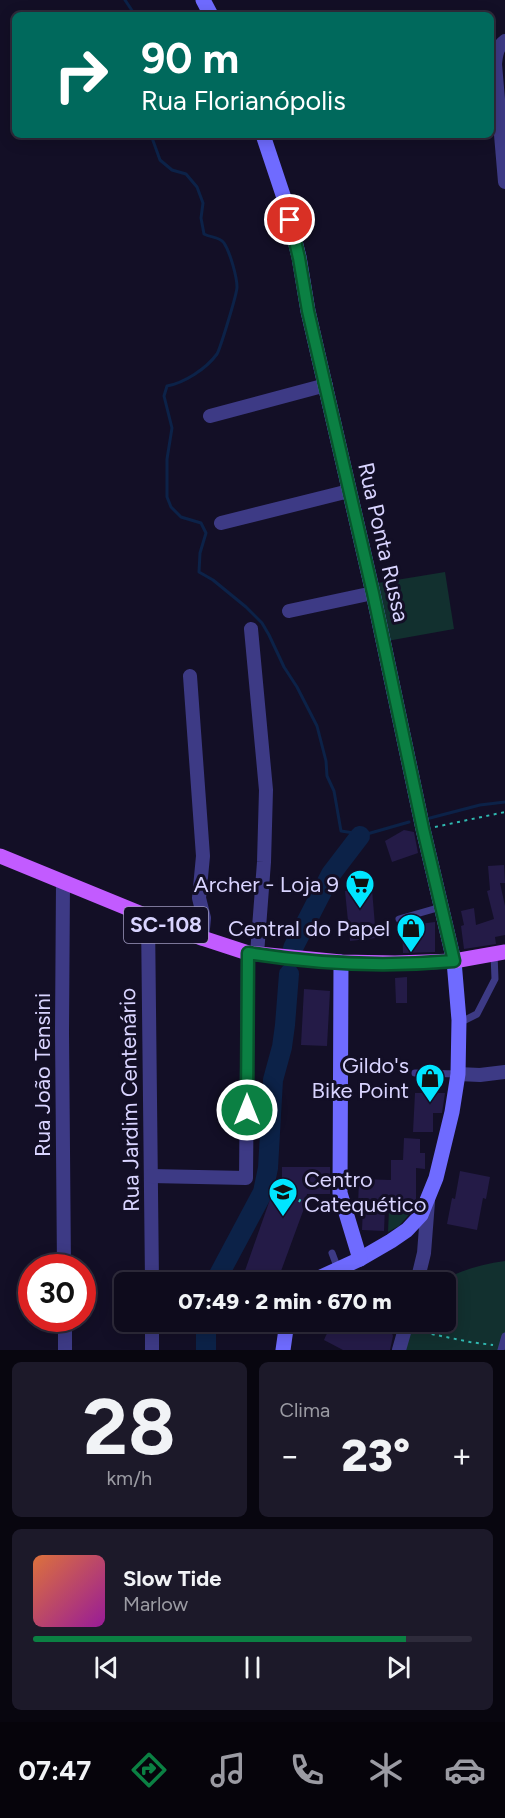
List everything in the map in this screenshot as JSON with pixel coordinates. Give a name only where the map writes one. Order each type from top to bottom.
[{"type":"main road","name":"SC-108","points":[[0,856],[148,918],[202,939],[252,954],[341,962],[395,963],[454,961],[500,953]]},
{"type":"street","points":[[505,41],[500,45],[496,54],[495,64],[505,182]]},
{"type":"street","name":"Rua Ponta Russa","points":[[263,138],[288,213],[373,593],[423,829],[454,961],[459,1023],[458,1074],[443,1155],[421,1215],[407,1230],[391,1241],[332,1272]]},
{"type":"street","points":[[210,416],[326,386]]},
{"type":"street","points":[[220,523],[349,491]]},
{"type":"street","points":[[289,611],[373,593]]},
{"type":"street","points":[[151,1176],[246,1178],[252,954],[264,862],[266,790],[251,629]]},
{"type":"street","points":[[190,676],[203,856],[199,898],[204,918],[202,939]]},
{"type":"street","name":"Rua João Tensini","points":[[63,882],[64,1254]]},
{"type":"street","name":"Rua Jardim Centenário","points":[[148,918],[152,1272]]},
{"type":"street","points":[[341,962],[340,1193],[360,1259]]},
{"type":"street","points":[[458,1074],[480,1075],[505,1072]]},
{"type":"street","points":[[419,1272],[424,1253],[428,1200]]},
{"type":"street","points":[[64,1332],[65,1350]]},
{"type":"street","points":[[152,1332],[152,1350]]},
{"type":"street","points":[[284,1350],[286,1332]]},
{"type":"street","points":[[399,1350],[407,1332]]},
{"type":"lane","points":[[399,919],[441,907]]},
{"type":"lane","points":[[459,1023],[477,1014],[495,979],[500,953]]},
{"type":"lane","points":[[415,1073],[458,1074]]},
{"type":"lane","points":[[332,1253],[338,1269]]},
{"type":"lane","points":[[498,1348],[505,1336]]},
{"type":"path","points":[[423,829],[505,812]]},
{"type":"path","points":[[299,1202],[301,1198],[306,1200]]},
{"type":"path","points":[[432,1332],[498,1348]]},
{"type":"green space","points":[[445,572],[454,629],[387,641],[378,583]]},
{"type":"green space","points":[[414,1209],[399,1226],[388,1232],[389,1210]]},
{"type":"green space","points":[[505,1261],[505,1350],[404,1350],[408,1332],[456,1332],[456,1274]]},
{"type":"building","points":[[404,830],[414,832],[418,853],[392,862],[385,841]]},
{"type":"building","points":[[504,865],[505,883],[500,883],[505,906],[505,935],[495,937],[496,944],[464,949],[461,926],[464,925],[461,911],[474,908],[476,925],[494,919],[487,891],[490,890],[488,866]]},
{"type":"building","name":"Archer - Loja 9","points":[[372,889],[376,938],[350,941],[345,891]]},
{"type":"building","points":[[435,922],[435,952],[403,953],[402,926]]},
{"type":"building","points":[[407,977],[407,1003],[396,1003],[395,978]]},
{"type":"building","points":[[304,989],[330,991],[327,1046],[301,1045]]},
{"type":"building","points":[[415,1093],[445,1093],[442,1113],[433,1113],[433,1132],[413,1132]]},
{"type":"building","points":[[404,1138],[420,1139],[420,1153],[425,1153],[425,1169],[416,1168],[416,1202],[390,1202],[390,1207],[385,1207],[384,1231],[362,1230],[363,1206],[358,1206],[359,1179],[391,1180],[391,1160],[403,1160]]},
{"type":"building","points":[[282,1167],[330,1167],[330,1194],[307,1194],[306,1203],[281,1272],[245,1272],[273,1191],[282,1195]]},
{"type":"building","points":[[460,1171],[490,1177],[477,1230],[447,1224],[452,1198],[455,1199]]},
{"type":"building","points":[[328,1332],[392,1332],[393,1336],[390,1350],[343,1350],[324,1340]]},
{"type":"waterway","points":[[125,0],[133,12]]},
{"type":"waterway","points":[[152,138],[160,160],[172,170],[186,174],[197,187],[203,203],[201,218],[204,234],[220,239],[224,243],[233,265],[237,287],[217,354],[194,374],[167,386],[164,396],[172,428],[167,459],[167,497],[171,507],[181,517],[201,523],[206,533],[200,553],[199,572],[213,580],[262,623],[284,667],[297,687],[317,726],[326,761],[327,776],[334,791],[341,831],[360,836],[409,822]]},
{"type":"waterway","points":[[430,818],[480,805],[505,802]]},
{"type":"waterway","points":[[293,948],[331,874],[360,836]]},
{"type":"waterway","points":[[220,1272],[263,1192],[268,1168],[273,1080],[282,1047],[289,974]]},
{"type":"waterway","points":[[206,1332],[206,1350]]},
{"type":"place","name":"Archer - Loja 9","points":[[360,910]]},
{"type":"place","name":"Central do Papel","points":[[411,954]]},
{"type":"place","name":"Gildo's Bike Point","points":[[430,1104]]},
{"type":"place","name":"Centro Catequético","points":[[283,1218]]},
{"type":"route","points":[[247,1110],[248,953],[341,962],[454,961],[308,311],[290,220]]}]
